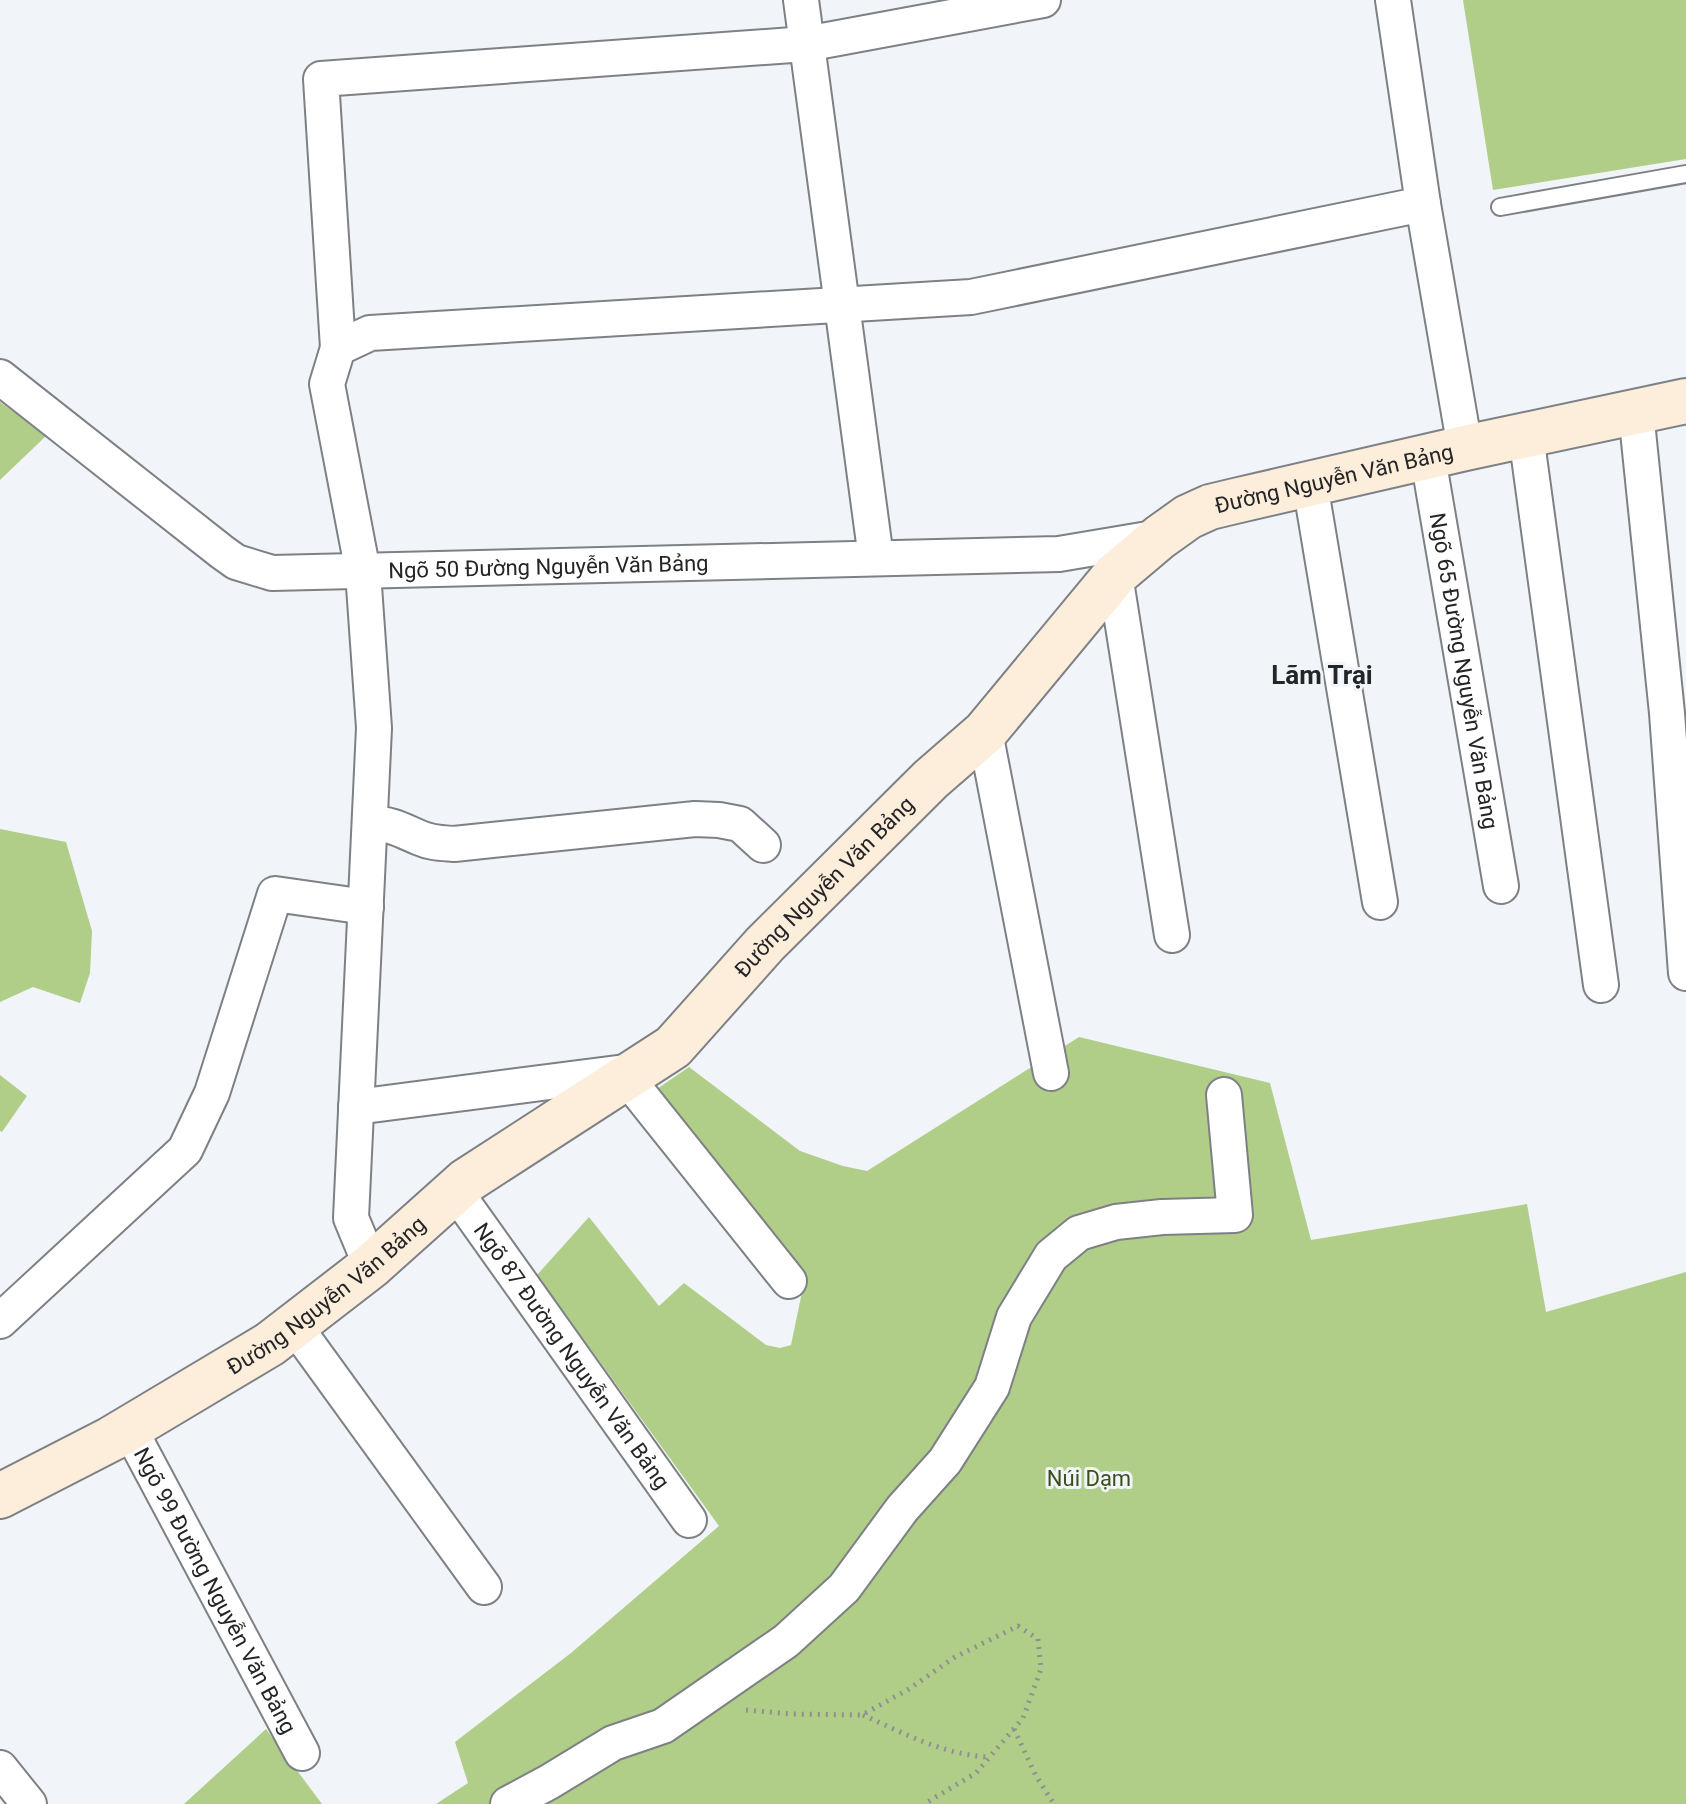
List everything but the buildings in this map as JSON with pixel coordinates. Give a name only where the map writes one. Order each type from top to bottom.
[{"type":"street","points":[[801,0],[876,558]]},
{"type":"street","points":[[371,1266],[351,1218],[374,728],[363,572],[327,384],[338,348],[321,79],[806,44],[1043,0]]},
{"type":"street","name":"Ngõ 65 Đường Nguyễn Văn Bảng","points":[[1393,0],[1423,204],[1447,453],[1501,886]]},
{"type":"street","points":[[338,348],[370,333],[971,297],[1423,204]]},
{"type":"street","name":"Ngõ 50 Đường Nguyễn Văn Bảng","points":[[0,377],[236,562],[272,573],[1059,554],[1160,537]]},
{"type":"street","name":"Đường Nguyễn Văn Bảng","points":[[0,1496],[129,1428],[270,1344],[371,1266],[466,1181],[673,1047],[765,944],[931,779],[985,732],[1115,575],[1188,517],[1210,507],[1686,401]]},
{"type":"street","points":[[1636,412],[1667,713],[1686,973]]},
{"type":"street","points":[[1526,435],[1601,985]]},
{"type":"street","points":[[1310,484],[1380,902]]},
{"type":"street","points":[[1115,575],[1172,935]]},
{"type":"street","points":[[985,732],[1051,1073]]},
{"type":"street","points":[[370,823],[398,827],[421,839],[454,844],[695,819],[719,820],[740,824],[763,845]]},
{"type":"street","points":[[0,1321],[185,1150],[212,1093],[275,894],[366,907]]},
{"type":"street","points":[[356,1107],[632,1074],[789,1281]]},
{"type":"street","points":[[508,1804],[613,1743],[663,1726],[786,1641],[844,1588],[902,1509],[945,1461],[992,1387],[1014,1317],[1051,1256],[1079,1233],[1116,1222],[1235,1215],[1224,1095]]},
{"type":"street","name":"Ngõ 87 Đường Nguyễn Văn Bảng","points":[[455,1191],[689,1520]]},
{"type":"street","points":[[294,1325],[484,1587]]},
{"type":"street","name":"Ngõ 99 Đường Nguyễn Văn Bảng","points":[[129,1428],[302,1753]]},
{"type":"street","points":[[0,1768],[29,1804]]},
{"type":"lane","points":[[1500,207],[1686,174]]},
{"type":"path","points":[[862,1715],[909,1689],[955,1657],[1018,1626],[1038,1639],[1041,1669],[1023,1718],[976,1773],[924,1804]]},
{"type":"path","points":[[710,1693],[732,1709],[862,1715],[923,1742],[973,1757],[989,1757]]},
{"type":"path","points":[[1014,1729],[1036,1776],[1054,1804]]},
{"type":"green space","points":[[1463,0],[1686,0],[1686,159],[1493,190]]},
{"type":"green space","points":[[0,402],[47,435],[0,480]]},
{"type":"green space","points":[[0,829],[66,842],[92,931],[90,973],[80,1003],[33,987],[0,1002]]},
{"type":"green space","name":"Núi Dạm","points":[[1079,1037],[1270,1083],[1311,1240],[1527,1204],[1546,1312],[1686,1272],[1686,1804],[436,1804],[468,1783],[455,1742],[571,1653],[719,1526],[537,1275],[589,1217],[659,1306],[684,1283],[766,1345],[780,1348],[791,1345],[802,1292],[651,1093],[689,1067],[800,1151],[867,1171]]},
{"type":"green space","points":[[0,1075],[27,1096],[2,1132],[0,1131]]},
{"type":"green space","points":[[266,1729],[322,1804],[184,1804]]},
{"type":"district","name":"Lãm Trại","points":[[1322,675]]}]
